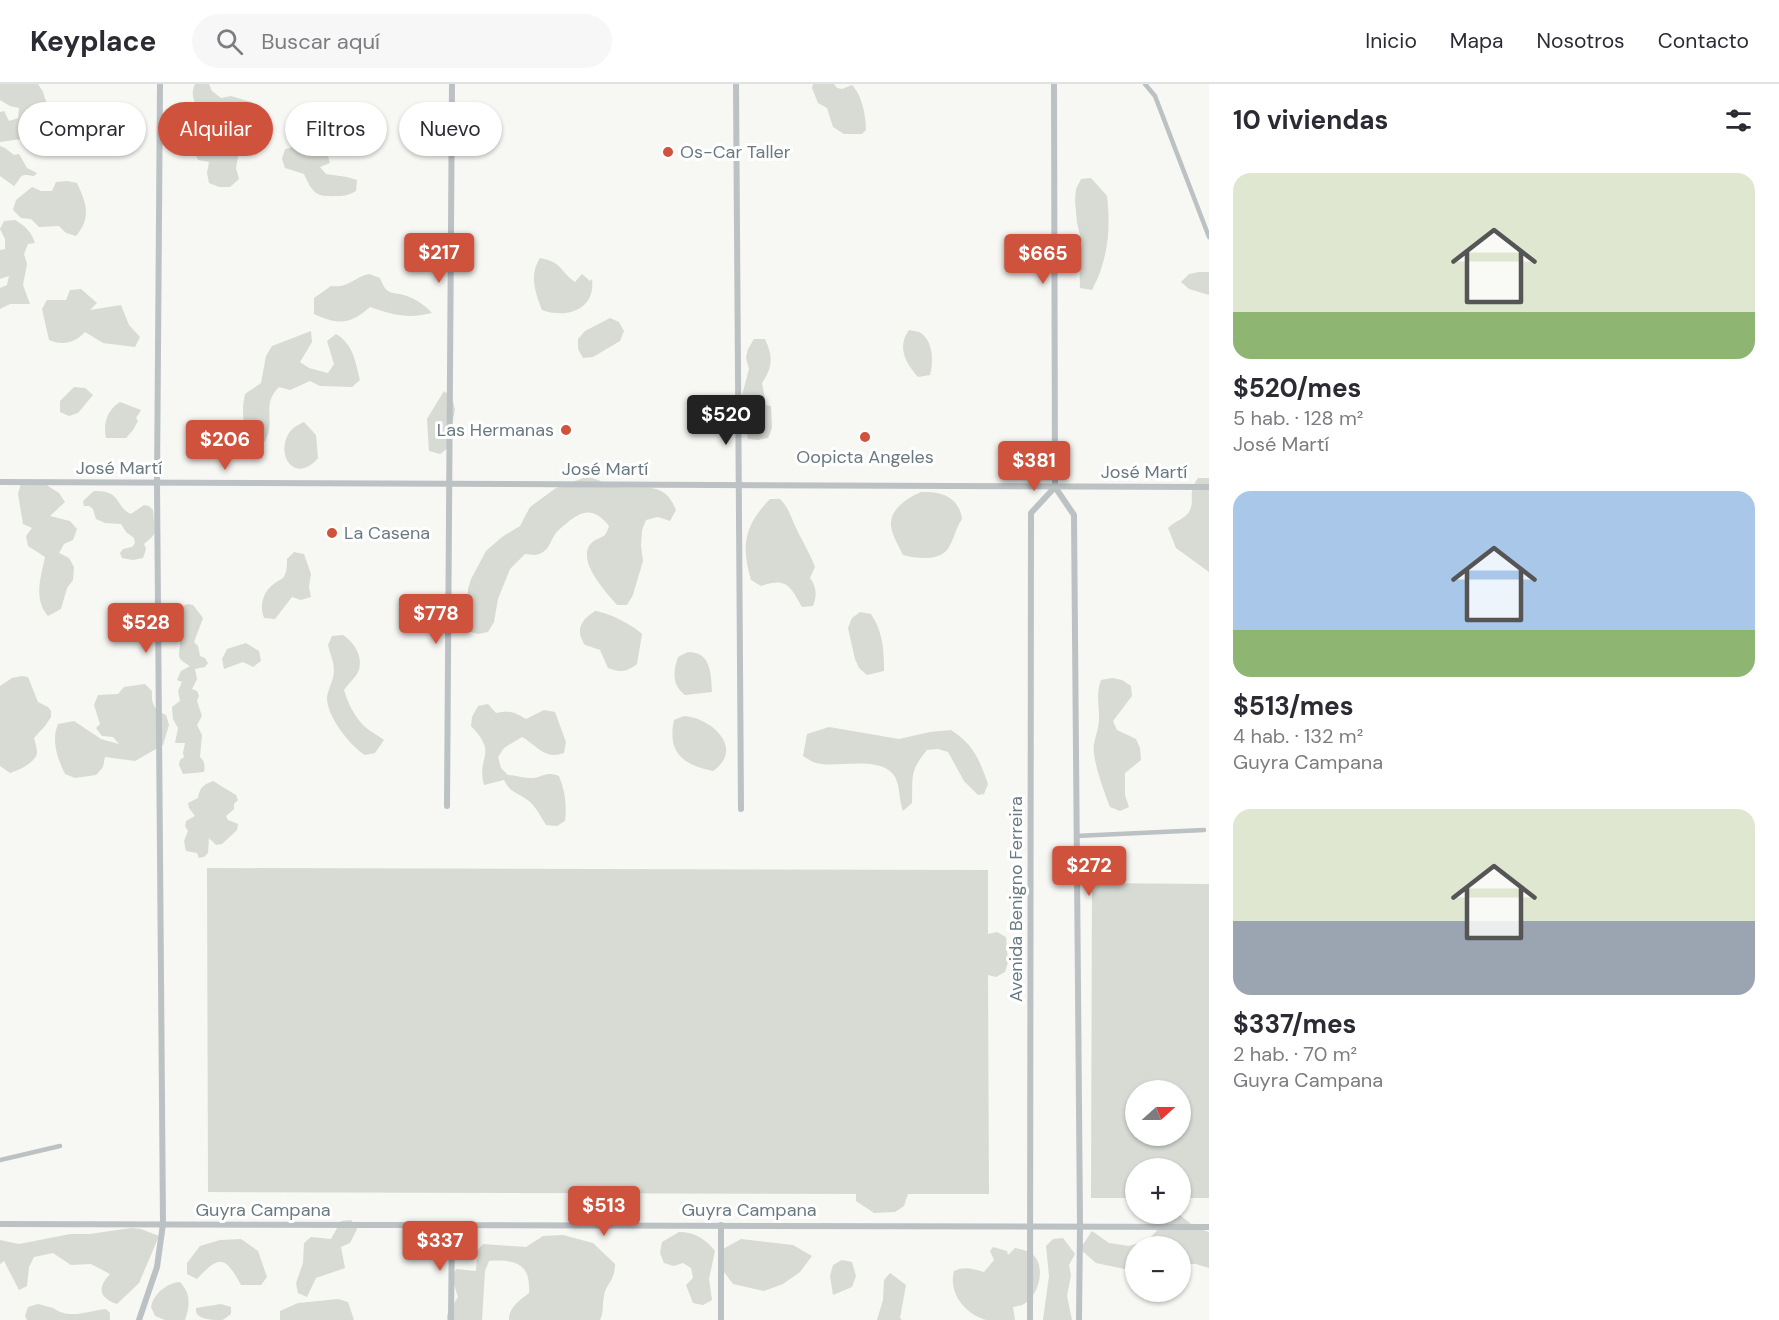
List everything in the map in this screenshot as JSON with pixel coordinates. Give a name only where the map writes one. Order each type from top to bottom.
[{"type":"street","points":[[139,1320],[157,1267],[163,1224],[157,483],[160,84]]},
{"type":"street","points":[[447,806],[452,84]]},
{"type":"street","points":[[736,84],[741,809]]},
{"type":"street","points":[[1054,84],[1055,487],[1074,515],[1079,1320]]},
{"type":"street","name":"José Martí","points":[[0,482],[1209,487]]},
{"type":"street","name":"Avenida Benigno Ferreira","points":[[1030,1320],[1031,513],[1055,487]]},
{"type":"street","name":"Guyra Campana","points":[[0,1224],[1209,1227]]},
{"type":"street","points":[[452,1225],[452,1320]]},
{"type":"street","points":[[721,1225],[721,1320]]},
{"type":"lane","points":[[1146,84],[1155,96],[1209,237]]},
{"type":"lane","points":[[1076,836],[1204,830]]},
{"type":"lane","points":[[0,1160],[60,1146]]},
{"type":"shaded area","points":[[0,84],[38,84],[46,102],[18,102],[18,108],[0,100]]},
{"type":"shaded area","points":[[195,84],[209,84],[212,91],[221,98],[231,96],[251,102],[195,102],[193,91]]},
{"type":"shaded area","points":[[813,84],[834,84],[837,88],[842,89],[852,85],[863,106],[866,130],[862,134],[844,134],[833,127],[827,108],[818,103],[812,88]]},
{"type":"shaded area","points":[[4,111],[9,121],[18,118],[18,140],[0,142],[0,112]]},
{"type":"shaded area","points":[[0,146],[14,155],[18,154],[27,168],[37,173],[34,176],[21,176],[14,186],[0,176]]},
{"type":"shaded area","points":[[285,149],[285,156],[328,156],[330,163],[320,167],[326,174],[357,180],[356,191],[342,196],[320,195],[313,190],[304,174],[285,168],[282,159]]},
{"type":"shaded area","points":[[197,156],[238,156],[236,168],[239,179],[230,187],[219,187],[209,183],[207,173],[209,162],[198,160]]},
{"type":"shaded area","points":[[1091,178],[1107,196],[1109,220],[1105,256],[1092,290],[1080,288],[1079,255],[1082,244],[1075,201],[1076,189],[1081,179]]},
{"type":"shaded area","points":[[56,182],[77,183],[86,210],[84,223],[76,236],[66,233],[59,226],[39,227],[31,219],[21,218],[13,210],[16,200],[32,187],[41,191],[52,191]]},
{"type":"shaded area","points":[[15,220],[27,229],[35,243],[28,244],[24,254],[27,264],[23,285],[30,304],[10,304],[0,309],[0,288],[7,285],[9,276],[0,279],[0,250],[5,249],[5,239],[0,229],[4,221]]},
{"type":"shaded area","points":[[540,258],[553,262],[575,282],[582,274],[590,281],[592,279],[589,298],[578,310],[551,313],[542,310],[535,290],[534,277]]},
{"type":"shaded area","points":[[1209,272],[1209,295],[1189,289],[1181,282],[1189,274]]},
{"type":"shaded area","points":[[369,274],[380,278],[388,291],[414,299],[432,313],[415,316],[401,315],[370,307],[356,317],[343,321],[330,320],[314,314],[314,298],[331,286],[343,286]]},
{"type":"shaded area","points":[[81,289],[97,303],[90,310],[121,305],[129,325],[140,337],[135,347],[103,343],[85,332],[77,339],[68,342],[59,343],[49,340],[42,309],[47,300],[66,300],[70,290]]},
{"type":"shaded area","points":[[610,318],[619,322],[624,331],[620,341],[593,357],[583,358],[578,349],[578,339],[585,331]]},
{"type":"shaded area","points":[[909,330],[924,335],[930,345],[932,364],[930,375],[918,377],[906,360],[903,348],[905,336]]},
{"type":"shaded area","points":[[311,331],[312,342],[300,362],[309,368],[328,373],[334,364],[327,341],[336,334],[350,348],[360,380],[352,387],[320,386],[310,381],[290,390],[279,387],[270,401],[267,437],[262,445],[252,445],[244,420],[245,394],[261,383],[266,356],[272,346]]},
{"type":"shaded area","points":[[754,339],[765,339],[770,356],[770,367],[762,383],[766,405],[771,406],[772,428],[768,438],[758,440],[748,439],[741,399],[749,369],[746,358]]},
{"type":"shaded area","points":[[74,387],[85,388],[93,395],[78,413],[69,416],[60,412],[60,401]]},
{"type":"shaded area","points":[[444,391],[452,398],[455,409],[448,448],[440,454],[429,451],[427,419]]},
{"type":"shaded area","points":[[120,402],[141,410],[136,418],[138,421],[126,438],[106,438],[107,417]]},
{"type":"shaded area","points":[[304,422],[316,435],[318,458],[310,466],[302,469],[290,464],[284,450],[289,433]]},
{"type":"shaded area","points":[[586,477],[618,487],[644,487],[659,490],[671,500],[676,510],[670,521],[658,517],[646,520],[642,530],[643,561],[633,595],[627,605],[617,605],[591,569],[587,553],[589,546],[605,535],[609,526],[599,516],[589,512],[578,515],[560,529],[549,546],[541,553],[525,554],[510,569],[498,599],[494,622],[488,632],[478,634],[468,631],[466,621],[468,589],[486,551],[502,537],[520,526],[530,507],[556,488]]},
{"type":"shaded area","points":[[1198,478],[1209,478],[1209,572],[1176,548],[1168,528],[1188,513],[1193,488]]},
{"type":"shaded area","points":[[42,482],[59,493],[65,502],[50,516],[70,521],[77,529],[73,540],[64,544],[59,553],[69,558],[74,567],[73,580],[67,588],[61,609],[48,616],[43,609],[39,595],[45,557],[28,546],[26,536],[32,528],[23,524],[18,494],[21,483]]},
{"type":"shaded area","points":[[94,491],[103,491],[114,496],[131,514],[144,505],[153,510],[155,532],[144,544],[146,549],[143,558],[133,560],[122,558],[120,553],[123,549],[132,547],[135,543],[134,538],[121,524],[105,523],[96,519],[93,509],[84,506],[83,501]]},
{"type":"shaded area","points":[[921,492],[942,494],[948,497],[957,505],[962,519],[947,550],[936,557],[916,558],[903,555],[891,527],[897,508]]},
{"type":"shaded area","points":[[770,499],[780,499],[786,506],[813,562],[815,567],[810,578],[816,592],[813,606],[802,607],[787,585],[770,583],[761,586],[751,580],[746,556],[747,536],[755,518]]},
{"type":"shaded area","points":[[294,552],[304,554],[311,574],[309,587],[311,597],[301,600],[292,597],[275,619],[264,618],[262,608],[265,594],[271,586],[283,578],[287,559]]},
{"type":"shaded area","points":[[188,604],[193,605],[203,618],[194,642],[198,646],[200,656],[208,663],[205,667],[195,669],[197,679],[192,689],[197,691],[199,696],[197,701],[202,716],[197,725],[202,735],[200,757],[203,760],[204,772],[183,774],[179,765],[180,760],[184,757],[185,743],[175,743],[178,728],[173,719],[172,707],[180,701],[178,691],[182,682],[177,680],[181,671],[190,666],[180,658],[180,642],[175,634],[184,622],[177,613],[178,608]]},
{"type":"shaded area","points":[[595,611],[620,619],[642,634],[637,664],[630,669],[620,671],[608,668],[600,650],[585,645],[580,635],[581,626],[586,618]]},
{"type":"shaded area","points":[[860,612],[871,614],[878,628],[883,648],[884,671],[867,675],[859,668],[855,659],[848,628],[852,618]]},
{"type":"shaded area","points":[[343,635],[351,641],[360,660],[358,672],[344,690],[360,722],[384,740],[375,753],[365,755],[359,751],[340,729],[330,712],[327,697],[334,669],[328,645],[332,636]]},
{"type":"shaded area","points":[[246,643],[259,651],[261,661],[253,667],[243,662],[224,669],[222,659],[227,649]]},
{"type":"shaded area","points":[[688,652],[701,656],[708,665],[712,692],[685,695],[678,687],[675,678],[676,663],[678,657]]},
{"type":"shaded area","points":[[28,677],[38,702],[48,707],[51,717],[34,738],[36,756],[30,763],[10,773],[0,766],[0,686],[12,678]]},
{"type":"shaded area","points":[[1112,678],[1122,680],[1131,686],[1132,696],[1113,721],[1117,730],[1136,739],[1140,748],[1141,760],[1125,773],[1125,795],[1129,807],[1120,811],[1110,807],[1099,776],[1094,750],[1099,721],[1099,685],[1101,680]]},
{"type":"shaded area","points":[[145,684],[152,691],[154,706],[166,715],[169,725],[163,745],[135,761],[105,757],[103,767],[96,775],[75,778],[65,774],[56,749],[55,737],[58,724],[74,721],[101,739],[119,744],[113,737],[102,736],[96,728],[100,724],[94,705],[98,695],[118,694],[124,687]]},
{"type":"shaded area","points":[[488,704],[496,713],[512,712],[526,719],[544,710],[555,712],[566,742],[564,753],[551,755],[522,737],[504,748],[498,757],[501,768],[508,775],[529,778],[546,774],[559,776],[565,798],[566,815],[565,821],[557,826],[546,825],[532,803],[512,790],[504,780],[484,785],[482,775],[485,756],[484,743],[471,726],[472,717],[478,706]]},
{"type":"shaded area","points":[[684,716],[705,722],[721,736],[726,753],[722,762],[713,771],[686,761],[675,749],[672,731],[674,720]]},
{"type":"shaded area","points":[[829,727],[899,739],[951,730],[975,753],[988,784],[984,794],[978,795],[964,781],[948,752],[938,749],[927,750],[915,769],[912,780],[912,803],[903,811],[896,779],[882,767],[873,764],[821,764],[803,756],[807,734]]},
{"type":"shaded area","points":[[213,781],[236,795],[238,800],[234,804],[234,809],[226,816],[228,820],[238,824],[237,830],[222,844],[216,845],[209,838],[208,853],[199,858],[197,853],[186,851],[184,841],[188,831],[185,826],[186,821],[195,816],[188,803],[198,798],[202,787]]},
{"type":"shaded area","points":[[207,868],[988,870],[988,934],[997,932],[1006,937],[1008,962],[1005,972],[996,977],[988,975],[989,1194],[908,1194],[904,1206],[895,1212],[874,1213],[856,1201],[856,1194],[208,1192]]},
{"type":"shaded area","points":[[1092,883],[1209,884],[1209,1198],[1191,1198],[1191,1158],[1125,1158],[1125,1198],[1091,1198]]},
{"type":"shaded area","points":[[351,1220],[357,1229],[350,1243],[341,1247],[345,1268],[316,1278],[307,1297],[298,1293],[296,1283],[303,1263],[304,1243],[311,1237],[331,1239],[341,1221]]},
{"type":"shaded area","points":[[1191,1224],[1209,1232],[1209,1268],[1191,1264],[1191,1236],[1152,1236],[1162,1225]]},
{"type":"shaded area","points":[[131,1228],[159,1236],[139,1283],[117,1304],[106,1299],[102,1292],[103,1284],[110,1274],[91,1264],[71,1265],[53,1253],[34,1257],[29,1267],[27,1286],[19,1290],[4,1261],[0,1264],[0,1240],[19,1244],[70,1234],[90,1234]]},
{"type":"shaded area","points":[[1092,1231],[1109,1243],[1125,1245],[1125,1269],[1096,1263],[1080,1249]]},
{"type":"shaded area","points":[[679,1232],[699,1237],[715,1251],[709,1279],[712,1300],[703,1305],[693,1303],[686,1285],[693,1278],[691,1268],[683,1263],[674,1266],[664,1263],[660,1253],[662,1242]]},
{"type":"shaded area","points":[[563,1235],[593,1243],[615,1264],[614,1274],[603,1299],[600,1320],[509,1320],[513,1308],[529,1293],[527,1275],[520,1265],[514,1262],[489,1261],[485,1271],[482,1320],[447,1320],[447,1315],[458,1297],[452,1278],[456,1269],[476,1271],[477,1251],[483,1244],[526,1247],[543,1236]]},
{"type":"shaded area","points":[[1063,1238],[1075,1254],[1069,1265],[1071,1275],[1067,1296],[1072,1320],[1043,1320],[1049,1276],[1046,1246],[1053,1239]]},
{"type":"shaded area","points":[[241,1239],[258,1251],[267,1277],[261,1285],[241,1285],[231,1268],[222,1262],[211,1265],[197,1279],[187,1274],[187,1263],[200,1246],[220,1240]]},
{"type":"shaded area","points":[[741,1239],[793,1245],[812,1256],[800,1272],[783,1284],[764,1291],[733,1284],[721,1268],[723,1249]]},
{"type":"shaded area","points":[[993,1247],[1007,1251],[1008,1255],[1015,1248],[1029,1252],[1038,1263],[1040,1271],[1037,1287],[1028,1301],[1013,1307],[1015,1320],[986,1320],[978,1317],[965,1308],[956,1295],[954,1271],[965,1268],[984,1272],[994,1260],[990,1251]]},
{"type":"shaded area","points":[[842,1260],[852,1262],[856,1276],[852,1287],[833,1295],[830,1276],[833,1265]]},
{"type":"shaded area","points":[[890,1273],[906,1285],[900,1318],[902,1320],[877,1320],[883,1300],[884,1280]]},
{"type":"shaded area","points":[[180,1282],[186,1291],[188,1300],[185,1320],[165,1320],[155,1316],[151,1307],[152,1302],[166,1287]]},
{"type":"shaded area","points":[[338,1299],[348,1302],[354,1320],[280,1320],[280,1311],[298,1303]]},
{"type":"shaded area","points":[[38,1304],[66,1314],[106,1309],[110,1313],[110,1320],[27,1320],[25,1316],[28,1307]]},
{"type":"shaded area","points":[[221,1304],[231,1307],[231,1314],[222,1320],[204,1318],[196,1312],[196,1308]]},
{"type":"place","name":"Os-Car Taller","points":[[668,152]]},
{"type":"place","name":"Las Hermanas","points":[[566,430]]},
{"type":"place","name":"Oopicta Angeles","points":[[865,437]]},
{"type":"place","name":"La Casena","points":[[332,533]]}]
